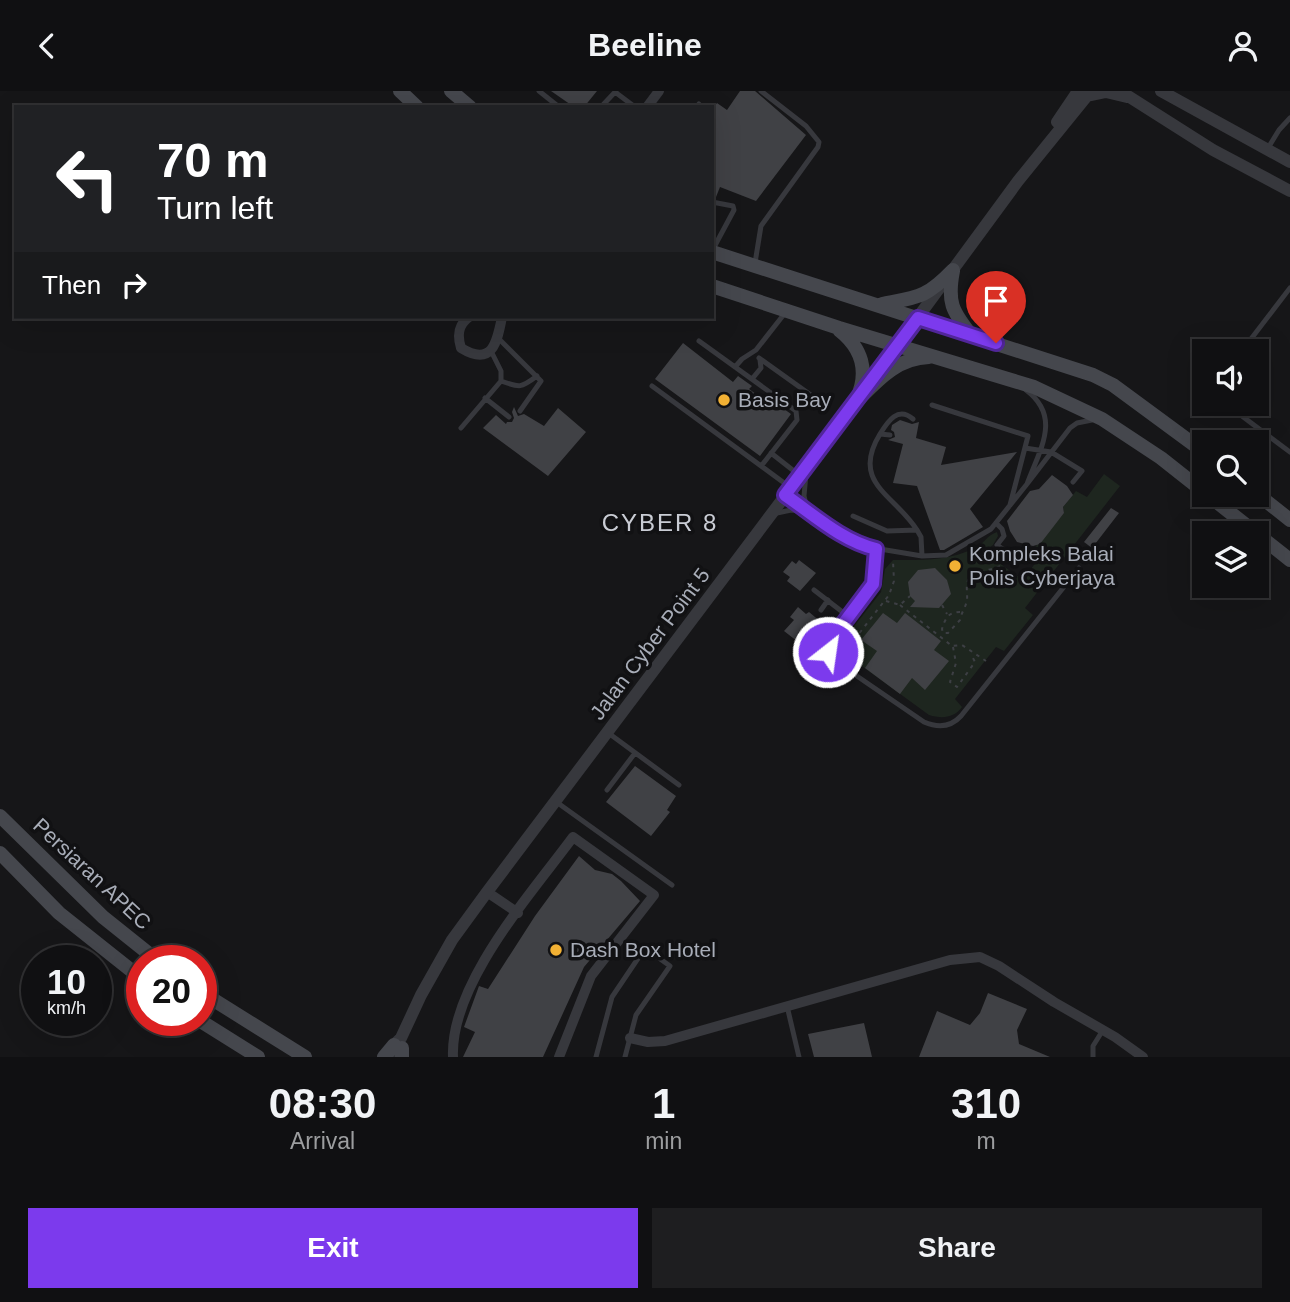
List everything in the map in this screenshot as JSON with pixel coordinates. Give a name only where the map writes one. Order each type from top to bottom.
[{"type":"main road","points":[[400,91],[415,105]]},
{"type":"main road","points":[[451,91],[468,105]]},
{"type":"main road","points":[[714,253],[1093,375],[1113,385],[1192,443]]},
{"type":"main road","points":[[879,305],[923,296],[953,270]]},
{"type":"main road","points":[[953,270],[950,298],[953,310],[971,335]]},
{"type":"main road","points":[[714,287],[1034,387],[1102,419],[1161,458],[1192,483]]},
{"type":"main road","points":[[834,326],[850,339],[862,362],[862,386],[855,403]]},
{"type":"main road","points":[[855,403],[884,374],[901,363],[922,357],[937,357]]},
{"type":"main road","points":[[1269,503],[1290,520]]},
{"type":"main road","points":[[1223,507],[1290,560]]},
{"type":"main road","name":"Persiaran APEC","points":[[0,816],[103,917],[138,945]]},
{"type":"main road","points":[[0,853],[59,913],[126,966]]},
{"type":"main road","points":[[217,1002],[305,1057]]},
{"type":"main road","points":[[217,1031],[258,1057]]},
{"type":"street","points":[[1121,91],[1213,150],[1290,191]]},
{"type":"street","points":[[1161,91],[1290,162]]},
{"type":"street","points":[[1085,93],[1107,92],[1134,100]]},
{"type":"street","name":"Jalan Cyber Point 5","points":[[396,1051],[421,995],[452,940],[1085,93]]},
{"type":"street","points":[[467,319],[457,336],[461,348],[472,355],[486,355],[491,351],[498,338],[502,319]]},
{"type":"street","points":[[453,1057],[452,1043],[464,1000],[482,964],[573,837],[654,895],[591,976],[559,1057]]},
{"type":"street","points":[[486,893],[518,913]]},
{"type":"street","points":[[630,1038],[648,1042],[665,1041],[950,960],[980,957],[999,966],[1143,1057]]},
{"type":"lane","points":[[539,91],[556,105]]},
{"type":"lane","points":[[755,266],[761,226],[819,142],[806,126],[761,91]]},
{"type":"lane","points":[[603,105],[615,92],[632,105]]},
{"type":"lane","points":[[1267,151],[1279,130],[1290,118]]},
{"type":"lane","points":[[714,202],[733,206],[734,210],[714,248]]},
{"type":"lane","points":[[1251,339],[1290,288]]},
{"type":"lane","points":[[735,367],[756,350],[787,310]]},
{"type":"lane","points":[[498,338],[541,381],[520,411]]},
{"type":"lane","points":[[699,341],[796,411],[797,420],[762,465]]},
{"type":"lane","points":[[752,379],[761,368],[756,350]]},
{"type":"lane","points":[[461,428],[501,381],[502,371],[491,351]]},
{"type":"lane","points":[[759,358],[815,398]]},
{"type":"lane","points":[[501,381],[516,387],[523,386],[537,376]]},
{"type":"lane","points":[[1014,381],[1035,397],[1045,412],[1046,430],[1027,484]]},
{"type":"lane","points":[[652,386],[762,465],[808,512],[848,539],[862,546],[922,556],[946,555],[997,524],[1051,452],[1077,423],[1102,419]]},
{"type":"lane","points":[[485,398],[509,417]]},
{"type":"lane","points":[[932,405],[1028,436],[1009,508]]},
{"type":"lane","points":[[913,419],[905,414],[890,418],[871,453],[871,476],[877,487],[917,530],[921,537],[922,556]]},
{"type":"lane","points":[[1242,416],[1290,452]]},
{"type":"lane","points":[[880,434],[890,435]]},
{"type":"lane","points":[[1025,448],[1051,452],[1082,471],[1073,482]]},
{"type":"lane","points":[[771,453],[805,470],[804,487],[808,512]]},
{"type":"lane","points":[[768,518],[783,511],[808,512]]},
{"type":"lane","points":[[853,516],[887,531],[917,530]]},
{"type":"lane","points":[[997,524],[1004,535],[997,545],[1018,560],[1026,549]]},
{"type":"lane","points":[[876,549],[873,584],[828,646],[828,652],[832,659],[925,722],[942,726],[961,716],[1079,568]]},
{"type":"lane","points":[[814,590],[849,617]]},
{"type":"lane","points":[[821,610],[828,600]]},
{"type":"lane","points":[[607,732],[679,785]]},
{"type":"lane","points":[[607,790],[635,753]]},
{"type":"lane","points":[[555,801],[671,885]]},
{"type":"lane","points":[[597,1057],[612,997],[645,948],[670,966],[636,1015],[625,1057]]},
{"type":"lane","points":[[787,1006],[799,1057]]},
{"type":"lane","points":[[1093,1057],[1093,1047],[1103,1030]]},
{"type":"path","points":[[844,653],[893,588],[893,560]]},
{"type":"path","points":[[942,634],[948,633],[960,620],[960,612],[967,602],[966,584],[969,577],[1002,565]]},
{"type":"path","points":[[900,605],[910,596]]},
{"type":"path","points":[[885,601],[900,605],[942,634],[953,646],[956,663],[950,682],[957,687],[975,662],[971,653]]},
{"type":"path","points":[[942,605],[948,615]]},
{"type":"path","points":[[948,615],[960,612]]},
{"type":"path","points":[[942,634],[948,615]]},
{"type":"path","points":[[953,646],[962,645],[986,660]]},
{"type":"shaded area","points":[[1104,474],[1120,486],[1025,608],[1033,615],[1004,651],[996,647],[955,699],[962,707],[955,713],[943,717],[929,715],[837,648],[881,592],[885,569],[893,560],[935,559],[955,555],[978,546],[997,532],[998,536],[993,545],[984,552],[1023,580],[1039,558],[1031,552],[1064,513],[1063,507],[1076,491],[1087,497]]},
{"type":"building","points":[[551,91],[597,91],[586,105],[571,105]]},
{"type":"building","points":[[740,91],[755,91],[806,135],[756,201],[720,187],[714,197],[714,107],[717,103],[727,110]]},
{"type":"building","name":"Basis Bay","points":[[683,343],[733,382],[738,376],[752,386],[749,389],[768,403],[770,399],[791,414],[760,456],[655,379]]},
{"type":"building","points":[[514,407],[518,416],[524,414],[544,426],[558,408],[586,432],[548,476],[483,428],[496,415],[506,424],[512,422]]},
{"type":"building","points":[[900,420],[912,424],[919,422],[916,438],[946,447],[941,465],[1017,452],[970,509],[983,527],[944,550],[940,550],[917,486],[893,483],[903,444],[888,440],[895,437],[891,430],[892,425]]},
{"type":"building","points":[[1052,475],[1067,486],[1073,495],[1063,507],[1064,513],[1040,544],[1033,546],[1017,542],[1007,521],[1030,491],[1039,489]]},
{"type":"building","points":[[1111,508],[1119,513],[1092,548],[1084,542]]},
{"type":"building","points":[[799,560],[816,573],[800,591],[787,581],[790,577],[783,572],[792,561],[796,564]]},
{"type":"building","points":[[935,568],[947,580],[951,594],[939,608],[910,607],[915,601],[910,596],[908,582],[918,570]]},
{"type":"building","points":[[798,607],[821,622],[817,626],[826,632],[811,652],[784,631],[794,620],[790,617]]},
{"type":"building","points":[[883,613],[897,623],[905,613],[941,641],[934,650],[949,661],[925,690],[912,678],[900,694],[865,668],[877,651],[861,640]]},
{"type":"building","points":[[635,766],[676,796],[667,810],[670,812],[651,836],[606,802]]},
{"type":"building","name":"Dash Box Hotel","points":[[579,856],[595,870],[612,874],[640,901],[584,967],[543,1057],[463,1057],[475,1032],[464,1027],[479,986],[488,989],[535,916]]},
{"type":"building","points":[[988,993],[1027,1009],[1017,1030],[1019,1044],[1050,1057],[919,1057],[937,1011],[970,1025],[980,1013]]},
{"type":"building","points":[[864,1023],[872,1057],[814,1057],[808,1034]]},
{"type":"place","name":"Basis Bay","points":[[724,400]]},
{"type":"place","name":"Kompleks Balai Polis Cyberjaya","points":[[955,566]]},
{"type":"place","name":"Dash Box Hotel","points":[[556,950]]},
{"type":"district","name":"CYBER 8","points":[[660,523]]},
{"type":"route","points":[[828,652],[831,640],[873,584],[876,574],[876,549],[848,539],[785,495],[918,318],[996,343]]}]
